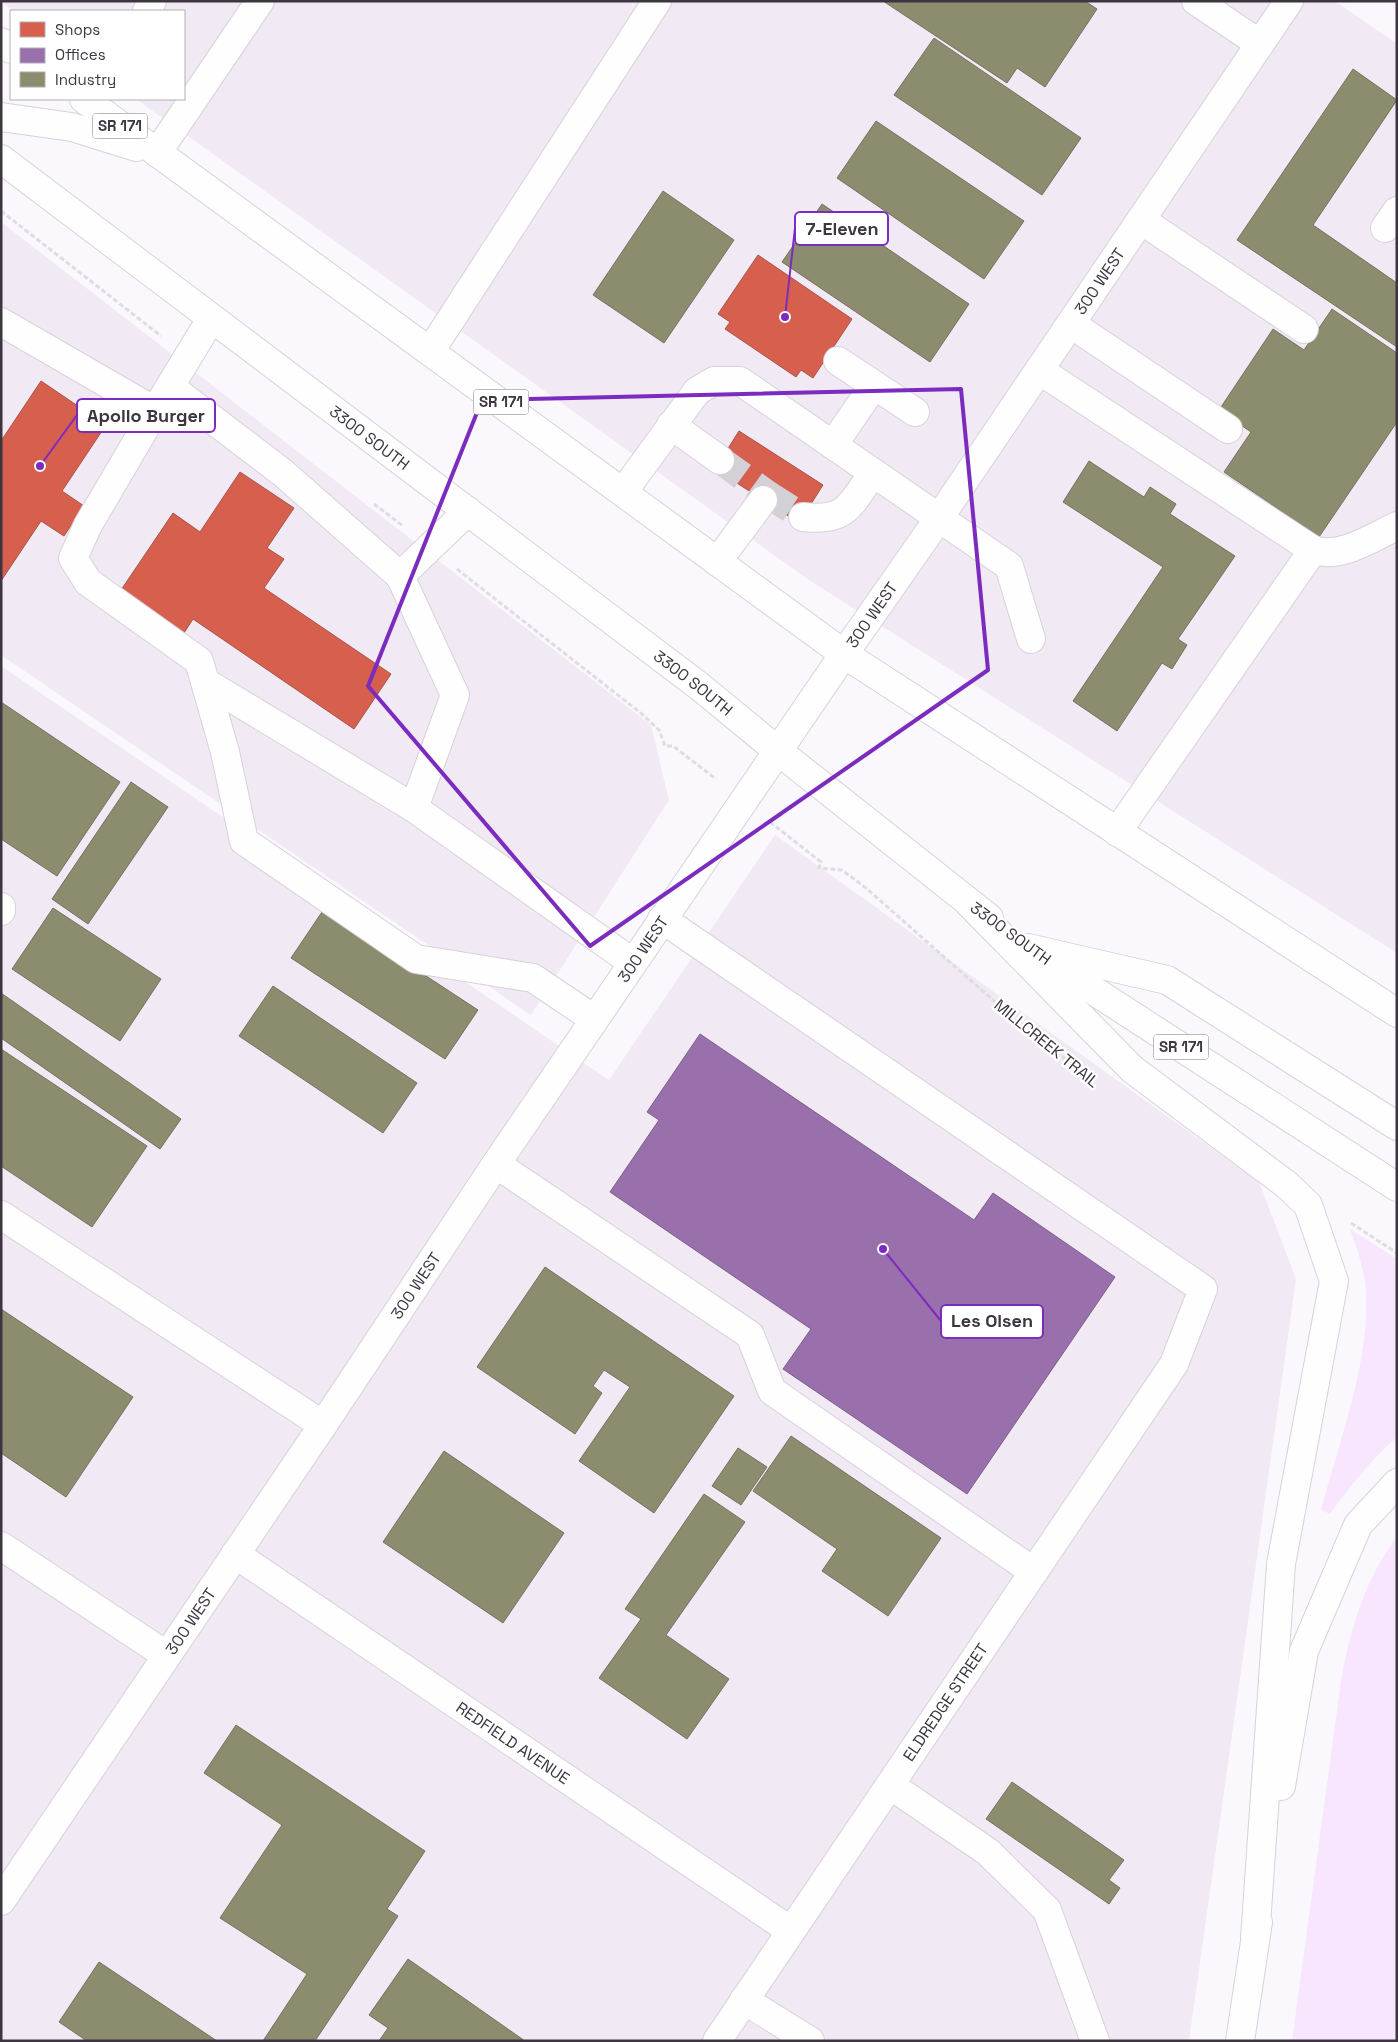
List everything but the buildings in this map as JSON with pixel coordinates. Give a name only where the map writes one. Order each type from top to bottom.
[{"type":"main road","points":[[1,117],[72,127],[157,153],[260,1]]},
{"type":"main road","points":[[430,350],[657,1]]},
{"type":"main road","points":[[1196,1],[1260,44]]},
{"type":"main road","name":"300 WEST","points":[[1,1901],[323,1425],[632,962],[939,518],[1289,1]]},
{"type":"main road","name":"SR 171","points":[[86,100],[844,654],[1397,1012]]},
{"type":"main road","name":"3300 SOUTH","points":[[1,159],[699,686],[778,751],[1028,948],[1397,1187]]},
{"type":"main road","points":[[1141,220],[1304,329]]},
{"type":"main road","points":[[211,319],[88,525],[73,558],[88,582],[199,661],[225,752],[244,841],[416,959],[533,978],[594,1019]]},
{"type":"main road","points":[[1,322],[155,411]]},
{"type":"main road","points":[[1070,324],[1228,429]]},
{"type":"main road","points":[[838,361],[915,412]]},
{"type":"main road","points":[[1039,370],[1313,550],[1326,554],[1338,553],[1397,526]]},
{"type":"main road","points":[[623,492],[697,391],[714,381],[740,380],[1009,566],[1031,639]]},
{"type":"main road","points":[[833,445],[874,385]]},
{"type":"main road","points":[[170,387],[283,473],[400,576],[455,695],[414,808]]},
{"type":"main road","points":[[671,425],[720,460]]},
{"type":"main road","points":[[803,517],[824,520],[846,510],[873,473]]},
{"type":"main road","points":[[718,562],[763,500]]},
{"type":"main road","points":[[400,576],[468,511]]},
{"type":"main road","points":[[1117,832],[1313,550]]},
{"type":"main road","points":[[205,682],[414,808],[632,962]]},
{"type":"main road","points":[[969,903],[1132,1069],[1287,1185],[1308,1205],[1334,1280],[1281,1564],[1255,1940]]},
{"type":"main road","name":"ELDREDGE STREET","points":[[662,919],[1204,1289],[1174,1364],[716,2041]]},
{"type":"main road","points":[[1028,948],[1167,980],[1397,1126]]},
{"type":"main road","points":[[496,1164],[750,1335],[772,1391],[1034,1572]]},
{"type":"main road","points":[[1,1215],[323,1425]]},
{"type":"main road","points":[[1240,2041],[1255,1940],[1304,1651],[1358,1525],[1397,1483]]},
{"type":"main road","points":[[1,1546],[166,1655]]},
{"type":"main road","name":"REDFIELD AVENUE","points":[[235,1554],[791,1931]]},
{"type":"main road","points":[[890,1785],[988,1852],[1047,1910],[1095,2041]]},
{"type":"main road","points":[[744,2000],[810,2041]]},
{"type":"path","name":"MILLCREEK TRAIL","points":[[821,862],[819,868],[842,870],[866,888],[1003,1009],[1099,1086]]},
{"type":"path","points":[[1349,1222],[1397,1253]]},
{"type":"highlighted area","points":[[961,389],[988,670],[590,946],[368,686],[482,400]]},
{"type":"shaded area","points":[[1,1],[1335,1],[1397,44],[1397,953],[809,580],[137,100],[185,100],[185,10],[12,10]]},
{"type":"shaded area","points":[[1,222],[651,725],[669,800],[531,1015],[1,655]]},
{"type":"shaded area","points":[[1,666],[609,1080],[775,835],[1259,1182],[1296,1279],[1189,2041],[1,2041]]},
{"type":"shaded area","points":[[1350,1229],[1397,1259],[1397,1437],[1361,1474],[1330,1514],[1321,1510],[1352,1402],[1363,1346],[1366,1319],[1364,1276]]},
{"type":"shaded area","points":[[1397,1537],[1397,2041],[1292,2041],[1342,1674],[1350,1638],[1362,1602],[1377,1568]]},
{"type":"tunnel","points":[[720,460],[767,494],[763,500]]},
{"type":"tunnel","points":[[767,494],[803,517]]},
{"type":"place","name":"7-Eleven","points":[[785,317]]},
{"type":"place","name":"Apollo Burger","points":[[40,466]]},
{"type":"place","name":"Les Olsen","points":[[883,1249]]}]
